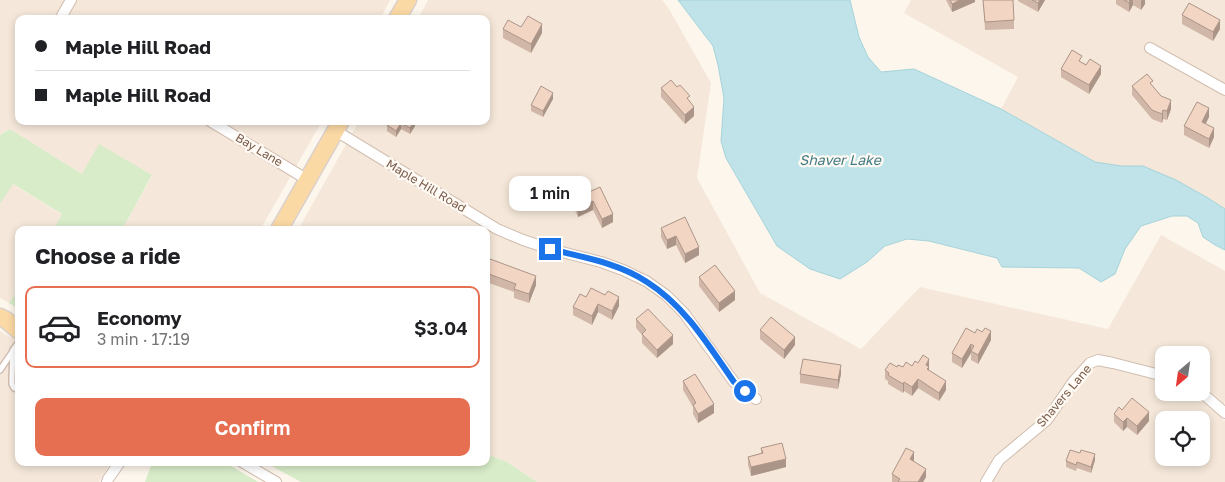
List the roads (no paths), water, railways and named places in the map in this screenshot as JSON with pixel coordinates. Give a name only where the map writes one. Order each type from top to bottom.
[{"type":"main road","points":[[399,15],[408,0]]},
{"type":"main road","points":[[281,226],[338,126]]},
{"type":"street","points":[[63,15],[72,0]]},
{"type":"street","points":[[1150,48],[1225,90]]},
{"type":"street","name":"Bay Lane","points":[[217,125],[308,180]]},
{"type":"street","name":"Maple Hill Road","points":[[338,126],[497,229],[550,249],[608,264],[646,281],[666,295],[684,313],[734,382],[756,400]]},
{"type":"street","name":"Shavers Lane","points":[[986,482],[999,460],[1047,420],[1090,363],[1098,360],[1155,374]]},
{"type":"street","points":[[1210,400],[1225,413]]},
{"type":"street","points":[[107,482],[117,466]]},
{"type":"street","points":[[249,466],[276,482]]},
{"type":"lane","points":[[0,370],[15,347]]},
{"type":"lane","points":[[13,350],[12,384],[15,388]]},
{"type":"water","name":"Shaver Lake","points":[[678,0],[850,0],[859,37],[868,57],[881,72],[914,69],[1001,109],[1095,162],[1121,166],[1143,166],[1176,180],[1225,209],[1225,250],[1203,237],[1198,223],[1187,216],[1172,216],[1141,226],[1125,249],[1115,274],[1101,282],[1079,268],[1002,267],[997,258],[929,241],[907,239],[885,246],[867,262],[840,279],[810,269],[777,246],[726,158],[721,141],[724,98],[713,46]]}]
